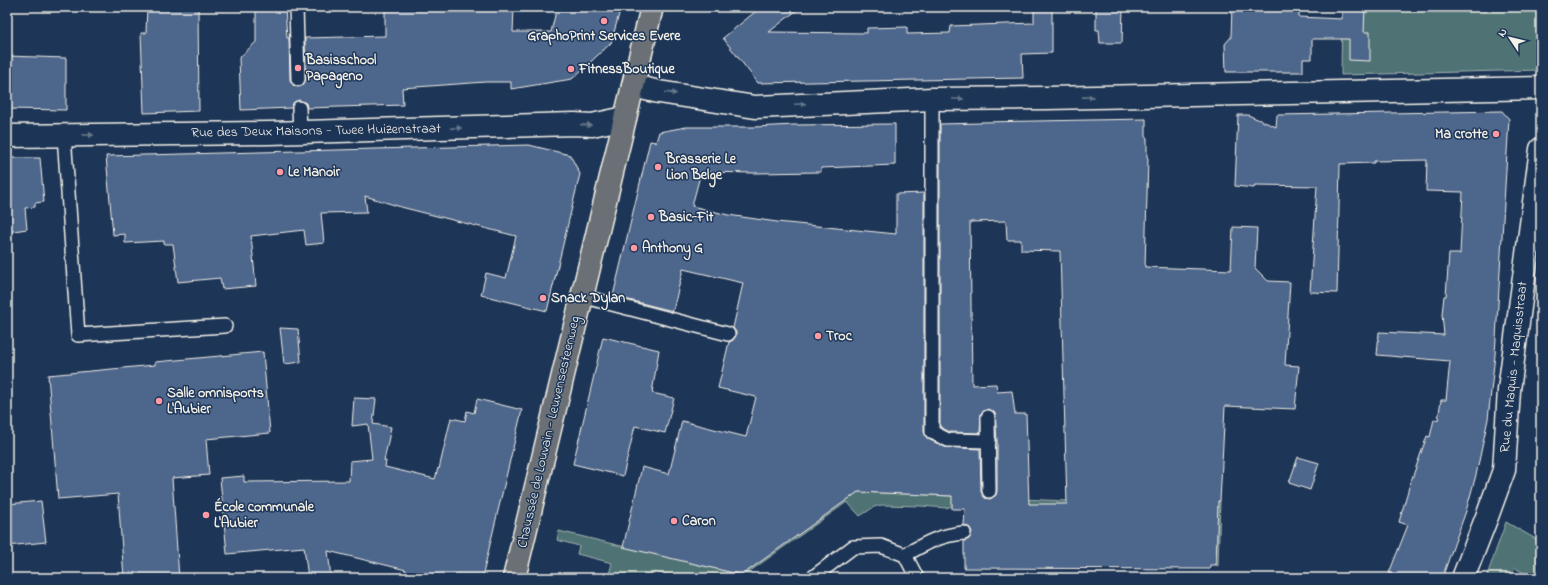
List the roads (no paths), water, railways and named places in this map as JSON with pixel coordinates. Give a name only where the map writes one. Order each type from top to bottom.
[{"type":"main road","name":"Chaussée de Louvain - Leuvensesteenweg","points":[[514,578],[652,7]]},
{"type":"street","points":[[633,86],[659,92],[669,92],[755,107],[932,99],[1541,88]]},
{"type":"street","name":"Rue des Deux Maisons - Twee Huizenstraat","points":[[7,136],[270,133],[574,124],[592,125],[625,118]]},
{"type":"street","name":"Rue du Maquis - Maquisstraat","points":[[1463,578],[1504,470],[1509,390],[1541,149]]},
{"type":"lane","points":[[296,7],[298,79]]},
{"type":"lane","points":[[932,99],[932,432],[948,440],[989,441]]},
{"type":"lane","points":[[299,108],[300,132]]},
{"type":"lane","points":[[64,135],[78,335],[225,326]]},
{"type":"lane","points":[[581,296],[728,334]]},
{"type":"lane","points":[[988,416],[989,491]]},
{"type":"lane","points":[[905,555],[932,540],[951,534],[964,533]]},
{"type":"lane","points":[[812,578],[853,547],[881,546],[905,555],[917,578]]},
{"type":"place","name":"GraphoPrint Services Evere","points":[[604,21]]},
{"type":"place","name":"Basisschool Papageno","points":[[298,68]]},
{"type":"place","name":"FitnessBoutique","points":[[571,69]]},
{"type":"place","name":"Ma crotte","points":[[1496,134]]},
{"type":"place","name":"Brasserie Le Lion Belge","points":[[658,167]]},
{"type":"place","name":"Le Manoir","points":[[280,172]]},
{"type":"place","name":"Basic-Fit","points":[[651,217]]},
{"type":"place","name":"Anthony G","points":[[634,248]]},
{"type":"place","name":"Snack Dylan","points":[[543,298]]},
{"type":"place","name":"Troc","points":[[818,336]]},
{"type":"place","name":"Salle omnisports L'Aubier","points":[[159,401]]},
{"type":"place","name":"École communale L'Aubier","points":[[206,515]]},
{"type":"place","name":"Caron","points":[[674,521]]}]
